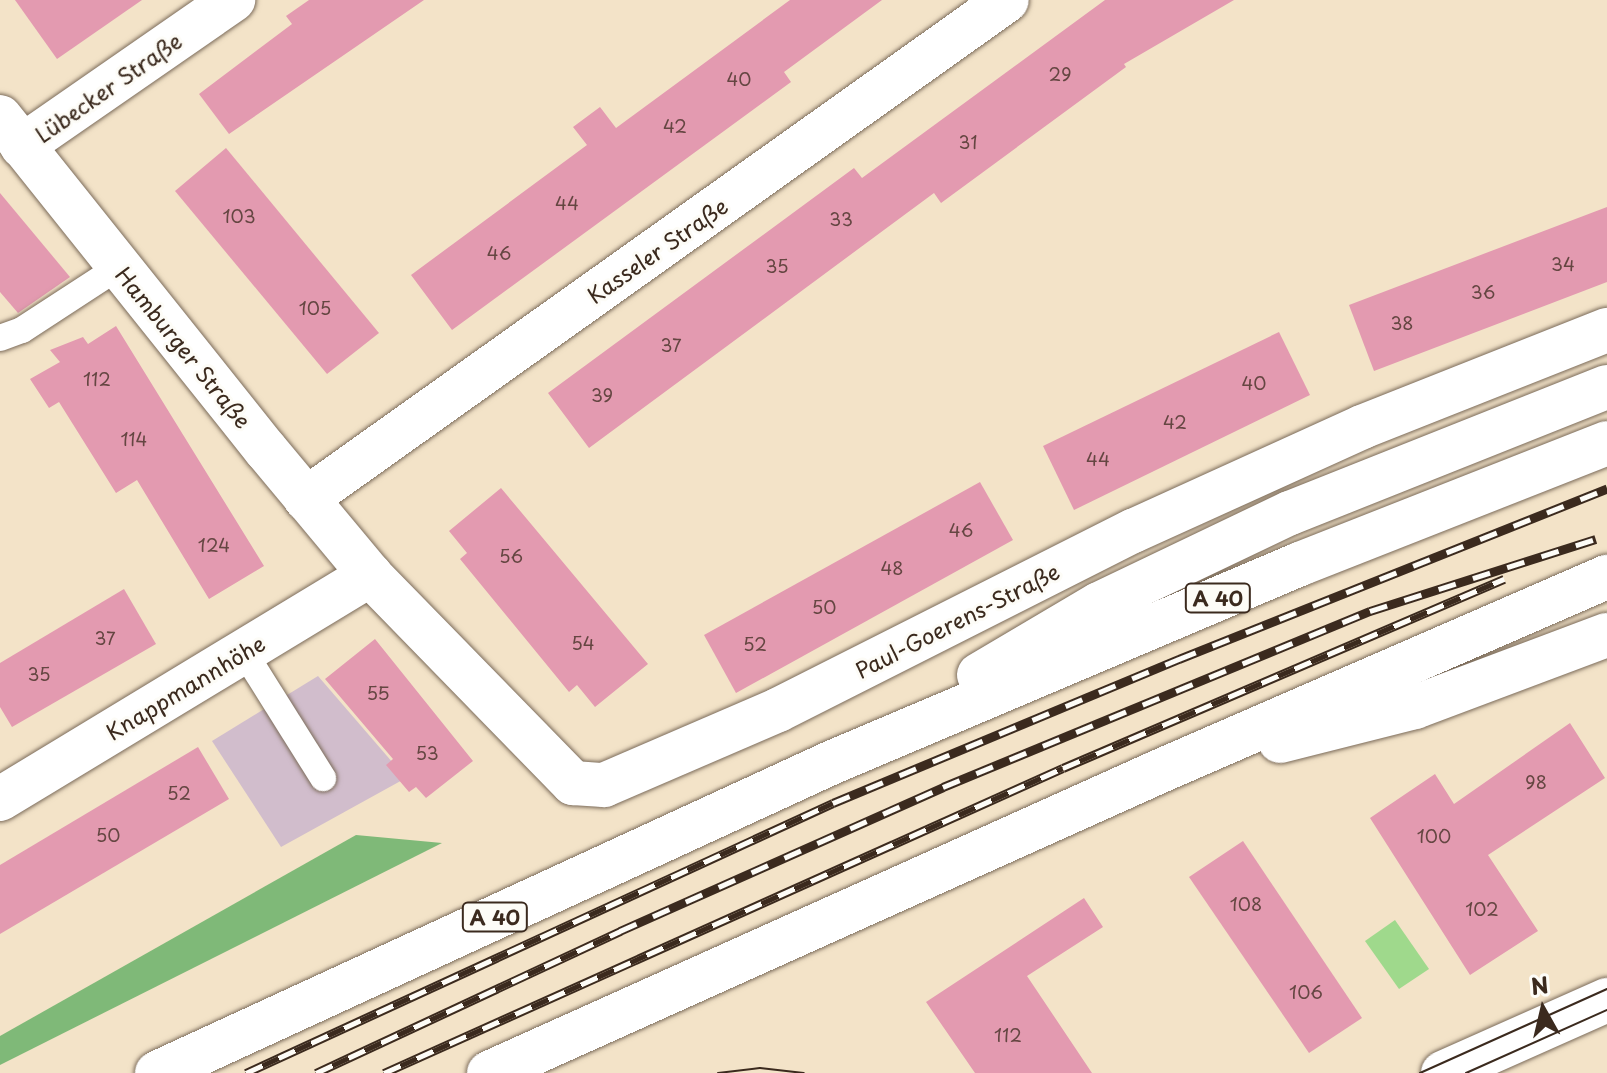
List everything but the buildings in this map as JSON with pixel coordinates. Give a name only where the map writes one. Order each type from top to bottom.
[{"type":"main road","name":"Lübecker Straße","points":[[11,131],[233,0]]},
{"type":"main road","name":"Kasseler Straße","points":[[306,499],[1007,0]]},
{"type":"main road","name":"Hamburger Straße","points":[[11,131],[370,575]]},
{"type":"main road","name":"Paul-Goerens-Straße","points":[[370,575],[573,783],[604,785],[778,710],[1133,531],[1362,427],[1607,330]]},
{"type":"main road","points":[[833,762],[1112,597],[1290,513],[1607,387]]},
{"type":"main road","name":"A 40","points":[[157,1073],[833,762],[1300,564],[1607,443]]},
{"type":"main road","name":"Knappmannhöhe","points":[[0,799],[370,575]]},
{"type":"main road","points":[[489,1073],[1158,772],[1607,577]]},
{"type":"main road","points":[[1158,772],[1415,707],[1607,635]]},
{"type":"main road","points":[[1443,1073],[1607,1000]]},
{"type":"lane","points":[[0,338],[22,330],[120,266]]},
{"type":"lane","points":[[244,652],[323,778]]},
{"type":"shaded area","points":[[318,676],[406,778],[281,847],[212,741]]},
{"type":"green space","points":[[356,835],[442,843],[0,1065],[0,1036]]},
{"type":"green space","points":[[1395,920],[1429,969],[1399,989],[1365,941]]},
{"type":"tram line","points":[[1420,1073],[1607,989]]},
{"type":"tram line","points":[[1466,1073],[1607,1010]]},
{"type":"tram line","points":[[718,1073],[760,1068],[804,1073]]},
{"type":"railway","points":[[246,1073],[833,803],[1179,659],[1607,489]]},
{"type":"railway","points":[[316,1073],[620,931],[943,787],[1370,611],[1596,539]]},
{"type":"railway","points":[[384,1073],[1063,768],[1504,579]]}]
